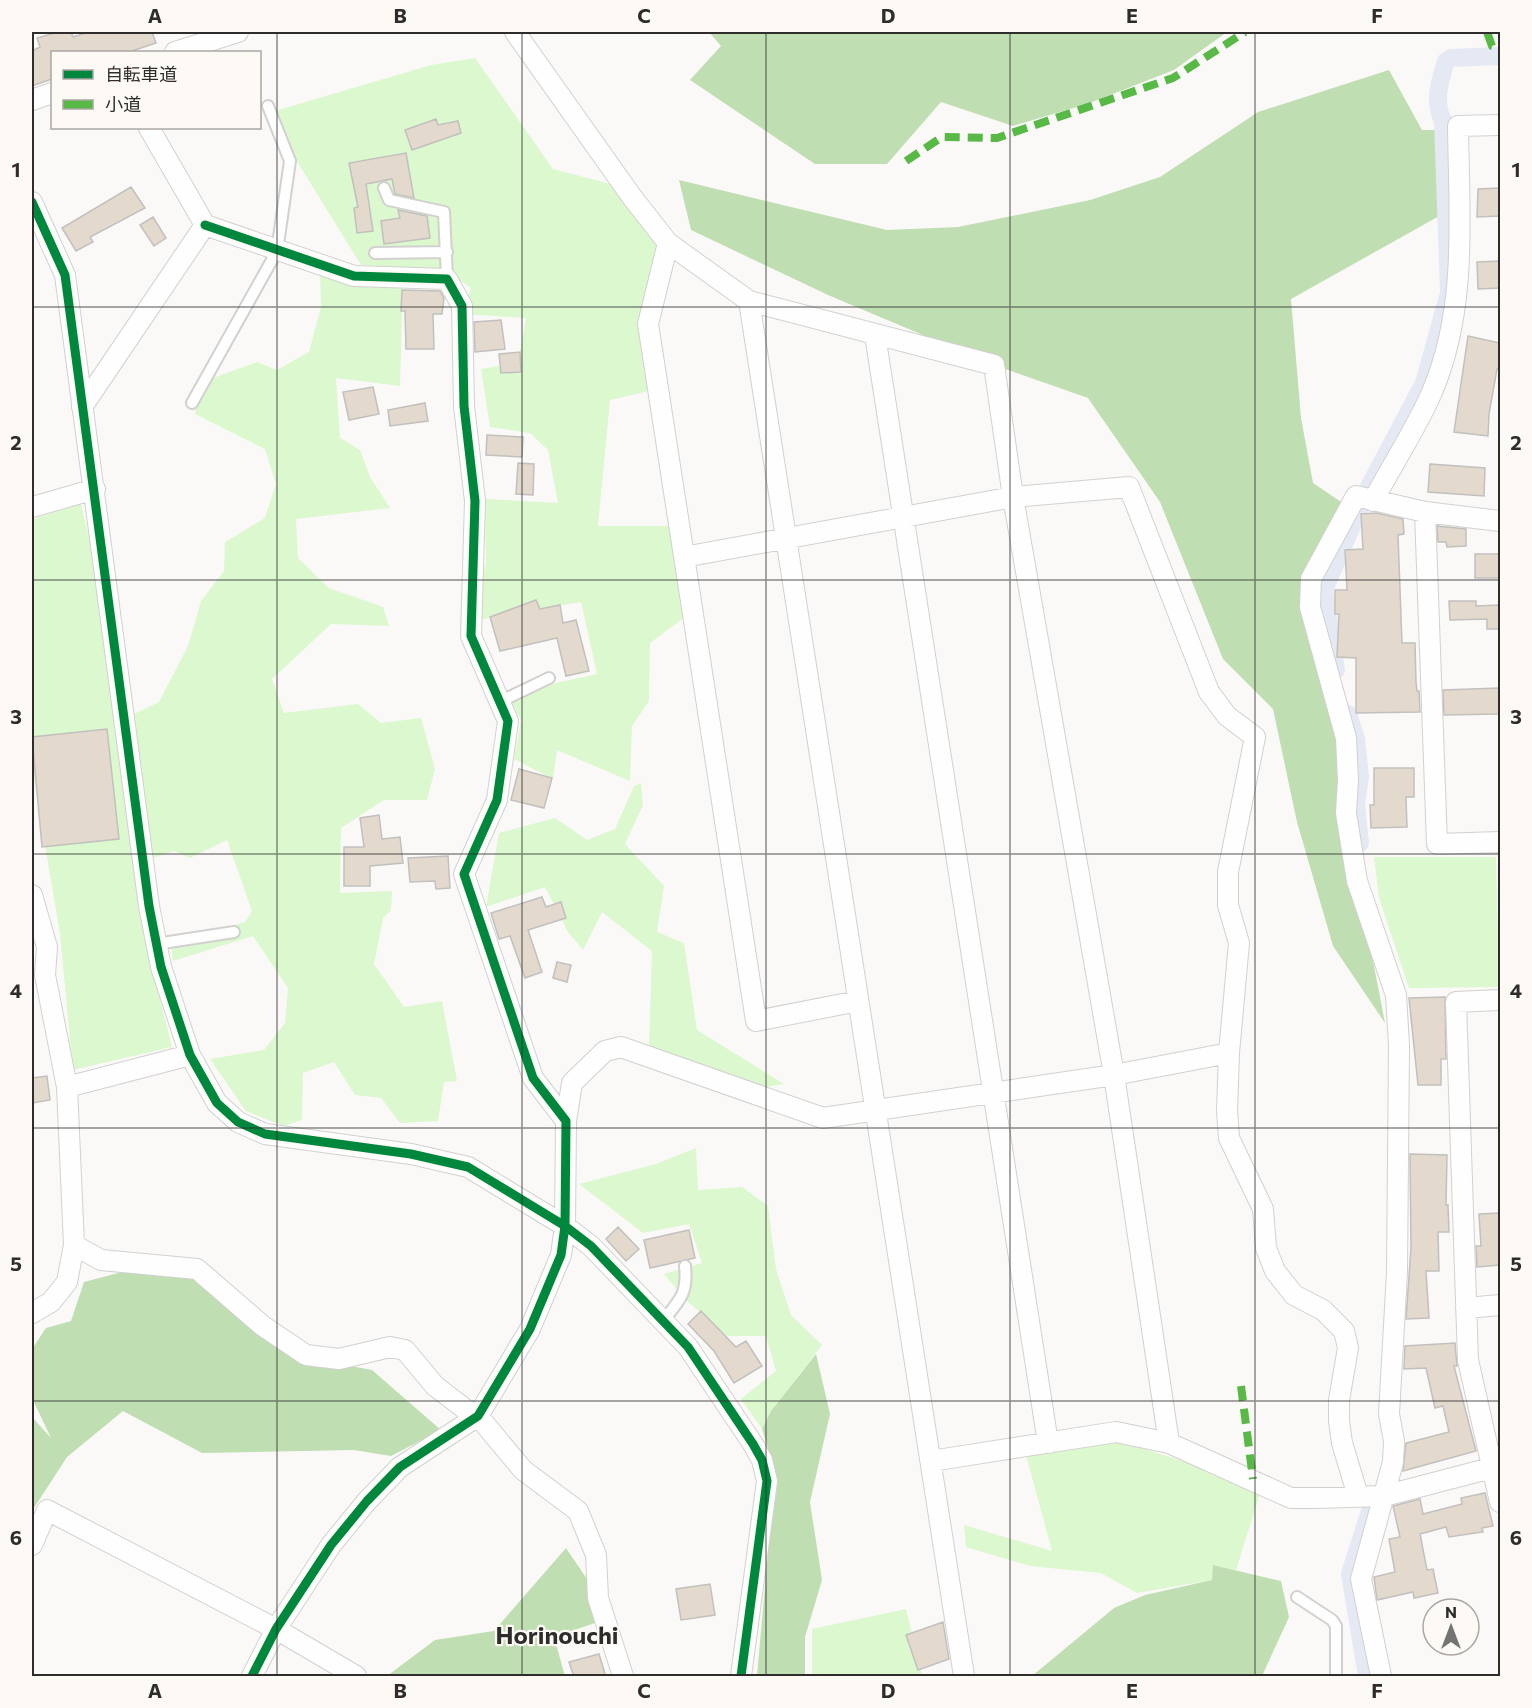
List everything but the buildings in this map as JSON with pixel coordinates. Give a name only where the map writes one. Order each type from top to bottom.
[{"type":"street","points":[[178,51],[238,32]]},
{"type":"street","points":[[515,32],[632,197],[668,243],[748,301],[994,365],[1013,497],[1114,1075],[1169,1443]]},
{"type":"street","points":[[32,100],[51,93]]},
{"type":"street","points":[[1373,501],[1432,392],[1454,322],[1460,267],[1458,126],[1500,125]]},
{"type":"street","points":[[150,129],[205,225],[354,276],[447,279],[462,306],[464,406],[475,501],[471,636],[508,721],[497,800],[464,874],[533,1078],[566,1121]]},
{"type":"street","points":[[32,202],[58,254],[65,275],[149,906],[161,967],[190,1055],[217,1103],[238,1122],[265,1134],[411,1154],[468,1167],[565,1226],[591,1246],[688,1347],[762,1460],[767,1481],[741,1677]]},
{"type":"street","points":[[82,407],[205,225]]},
{"type":"street","points":[[668,243],[648,324],[756,1021],[858,1001]]},
{"type":"street","points":[[748,301],[932,1461],[964,1677]]},
{"type":"street","points":[[875,335],[1048,1443]]},
{"type":"street","points":[[684,557],[1013,497],[1129,486],[1209,692],[1227,716],[1255,737],[1228,872],[1228,905],[1239,943],[1229,1053],[1227,1111],[1229,1138],[1263,1209],[1266,1248],[1275,1271],[1294,1295],[1323,1310],[1344,1331],[1348,1348],[1339,1400],[1339,1421],[1342,1443],[1358,1496]]},
{"type":"street","points":[[32,507],[95,489]]},
{"type":"street","points":[[1381,1677],[1361,1579],[1393,1462],[1394,1441],[1389,1414],[1396,1272],[1400,1045],[1396,995],[1357,881],[1346,813],[1348,780],[1346,738],[1310,607],[1311,579],[1356,496],[1425,512],[1500,521]]},
{"type":"street","points":[[1425,512],[1437,844],[1500,842]]},
{"type":"street","points":[[32,896],[47,947],[38,971],[66,1087],[74,1245],[67,1282],[51,1302],[32,1313]]},
{"type":"street","points":[[1500,1000],[1456,1002],[1468,1360],[1500,1502]]},
{"type":"street","points":[[252,1677],[276,1629],[331,1545],[367,1501],[400,1467],[478,1416],[530,1329],[561,1255],[565,1226],[566,1121],[572,1083],[605,1051],[621,1047],[823,1118],[877,1112],[1114,1075],[1229,1053]]},
{"type":"street","points":[[66,1087],[190,1055]]},
{"type":"street","points":[[74,1245],[101,1260],[197,1269],[263,1326],[306,1355],[339,1359],[390,1347],[405,1350],[435,1386],[478,1416],[523,1470],[578,1511],[596,1555],[598,1598],[623,1677]]},
{"type":"street","points":[[1466,1308],[1500,1305]]},
{"type":"street","points":[[932,1461],[1116,1432],[1169,1443],[1291,1498],[1384,1496],[1491,1468]]},
{"type":"street","points":[[32,1545],[47,1510],[276,1629],[356,1677]]},
{"type":"lane","points":[[192,403],[277,251],[290,161],[268,106]]},
{"type":"lane","points":[[384,188],[389,201],[444,212],[447,279]]},
{"type":"lane","points":[[375,253],[447,252]]},
{"type":"lane","points":[[499,702],[549,678]]},
{"type":"lane","points":[[156,944],[234,932]]},
{"type":"lane","points":[[663,1322],[681,1298],[687,1284],[685,1266]]},
{"type":"lane","points":[[1297,1597],[1332,1620],[1336,1626],[1336,1677]]},
{"type":"green space","points":[[709,32],[1227,32],[1174,70],[1087,104],[1013,126],[941,102],[887,164],[815,164],[690,80],[721,46]]},
{"type":"green space","points":[[475,58],[553,169],[626,188],[668,243],[639,321],[658,389],[610,400],[598,526],[680,526],[693,611],[650,643],[649,701],[632,726],[630,781],[557,750],[553,779],[514,759],[521,720],[507,694],[597,674],[581,602],[471,621],[486,563],[485,499],[558,503],[548,450],[530,433],[490,427],[481,369],[518,363],[526,318],[462,314],[471,288],[444,269],[361,265],[290,150],[275,111],[431,65]]},
{"type":"green space","points":[[1389,70],[1422,130],[1448,130],[1450,210],[1291,299],[1301,418],[1313,483],[1350,508],[1310,597],[1343,726],[1350,842],[1385,1023],[1333,946],[1297,822],[1273,709],[1223,659],[1160,502],[1088,398],[994,365],[828,295],[691,230],[679,180],[887,230],[958,227],[1090,200],[1160,177],[1258,112]]},
{"type":"green space","points":[[320,266],[403,282],[400,386],[336,378],[340,438],[360,450],[370,477],[390,508],[296,519],[298,558],[329,588],[383,607],[389,626],[331,624],[272,679],[284,713],[358,704],[381,723],[421,718],[435,769],[427,800],[384,800],[341,828],[340,893],[392,891],[391,910],[383,918],[374,964],[404,1007],[442,1001],[457,1081],[444,1082],[438,1121],[400,1123],[381,1098],[355,1095],[334,1062],[303,1073],[302,1120],[284,1126],[246,1111],[210,1059],[264,1050],[285,1023],[288,988],[253,936],[173,961],[171,943],[245,922],[252,911],[227,840],[190,858],[174,851],[153,858],[124,719],[159,702],[188,646],[201,601],[224,571],[225,542],[265,518],[276,484],[265,449],[195,414],[200,383],[257,362],[277,370],[309,352],[321,307]]},
{"type":"green space","points":[[81,504],[94,560],[151,963],[172,1047],[73,1070],[60,934],[32,768],[32,519]]},
{"type":"green space","points":[[641,783],[643,805],[625,844],[664,886],[657,932],[684,943],[697,1030],[784,1084],[761,1088],[649,1048],[652,951],[602,912],[583,950],[568,932],[545,887],[486,907],[499,833],[555,818],[587,840],[615,829],[634,786]]},
{"type":"green space","points":[[1374,857],[1496,857],[1499,987],[1409,988],[1379,898]]},
{"type":"green space","points":[[696,1148],[698,1190],[742,1187],[768,1206],[776,1269],[791,1315],[822,1345],[771,1411],[762,1429],[741,1399],[776,1371],[766,1336],[727,1336],[685,1299],[664,1274],[702,1263],[689,1224],[643,1233],[579,1184],[656,1164]]},
{"type":"green space","points":[[126,1271],[198,1277],[293,1355],[372,1370],[441,1430],[391,1456],[354,1450],[202,1453],[123,1411],[67,1457],[32,1511],[32,1417],[51,1438],[32,1398],[32,1349],[46,1328],[71,1321],[84,1282]]},
{"type":"green space","points":[[816,1354],[830,1414],[810,1502],[822,1580],[805,1637],[805,1676],[757,1676],[768,1552],[778,1481],[762,1429],[771,1411]]},
{"type":"green space","points":[[1118,1441],[1186,1462],[1261,1491],[1236,1570],[1214,1565],[1212,1580],[1137,1593],[1101,1573],[1030,1566],[966,1547],[964,1525],[1052,1551],[1026,1455]]},
{"type":"green space","points":[[566,1548],[587,1579],[598,1622],[554,1637],[565,1676],[387,1676],[435,1640],[494,1631]]},
{"type":"green space","points":[[1213,1565],[1281,1581],[1289,1617],[1262,1676],[1032,1676],[1114,1608],[1145,1595],[1212,1580]]},
{"type":"green space","points":[[906,1609],[922,1676],[812,1676],[812,1629]]},
{"type":"waterway","points":[[1336,670],[1324,590],[1369,487],[1424,383],[1449,293],[1443,121],[1438,106],[1438,91],[1446,61],[1451,58],[1500,56]]},
{"type":"waterway","points":[[1348,714],[1356,739],[1360,777],[1356,805],[1360,843]]},
{"type":"waterway","points":[[1367,1676],[1350,1574],[1375,1495]]},
{"type":"marked path","points":[[906,161],[942,137],[997,138],[1173,78],[1245,32]]},
{"type":"marked path","points":[[1487,32],[1492,46],[1500,48]]},
{"type":"marked path","points":[[1241,1386],[1253,1479]]},
{"type":"cycle path","points":[[32,202],[65,275],[149,906],[161,967],[190,1055],[217,1103],[238,1122],[265,1134],[411,1154],[468,1167],[565,1226],[591,1246],[688,1347],[753,1444],[762,1460],[767,1481],[741,1676]]},
{"type":"cycle path","points":[[205,225],[354,276],[447,279],[462,306],[464,406],[475,501],[471,636],[508,721],[497,800],[464,874],[533,1078],[566,1121],[565,1226],[561,1255],[530,1329],[478,1416],[400,1467],[367,1501],[331,1545],[276,1629],[252,1676]]},
{"type":"district","name":"Horinouchi","points":[[557,1636]]}]
